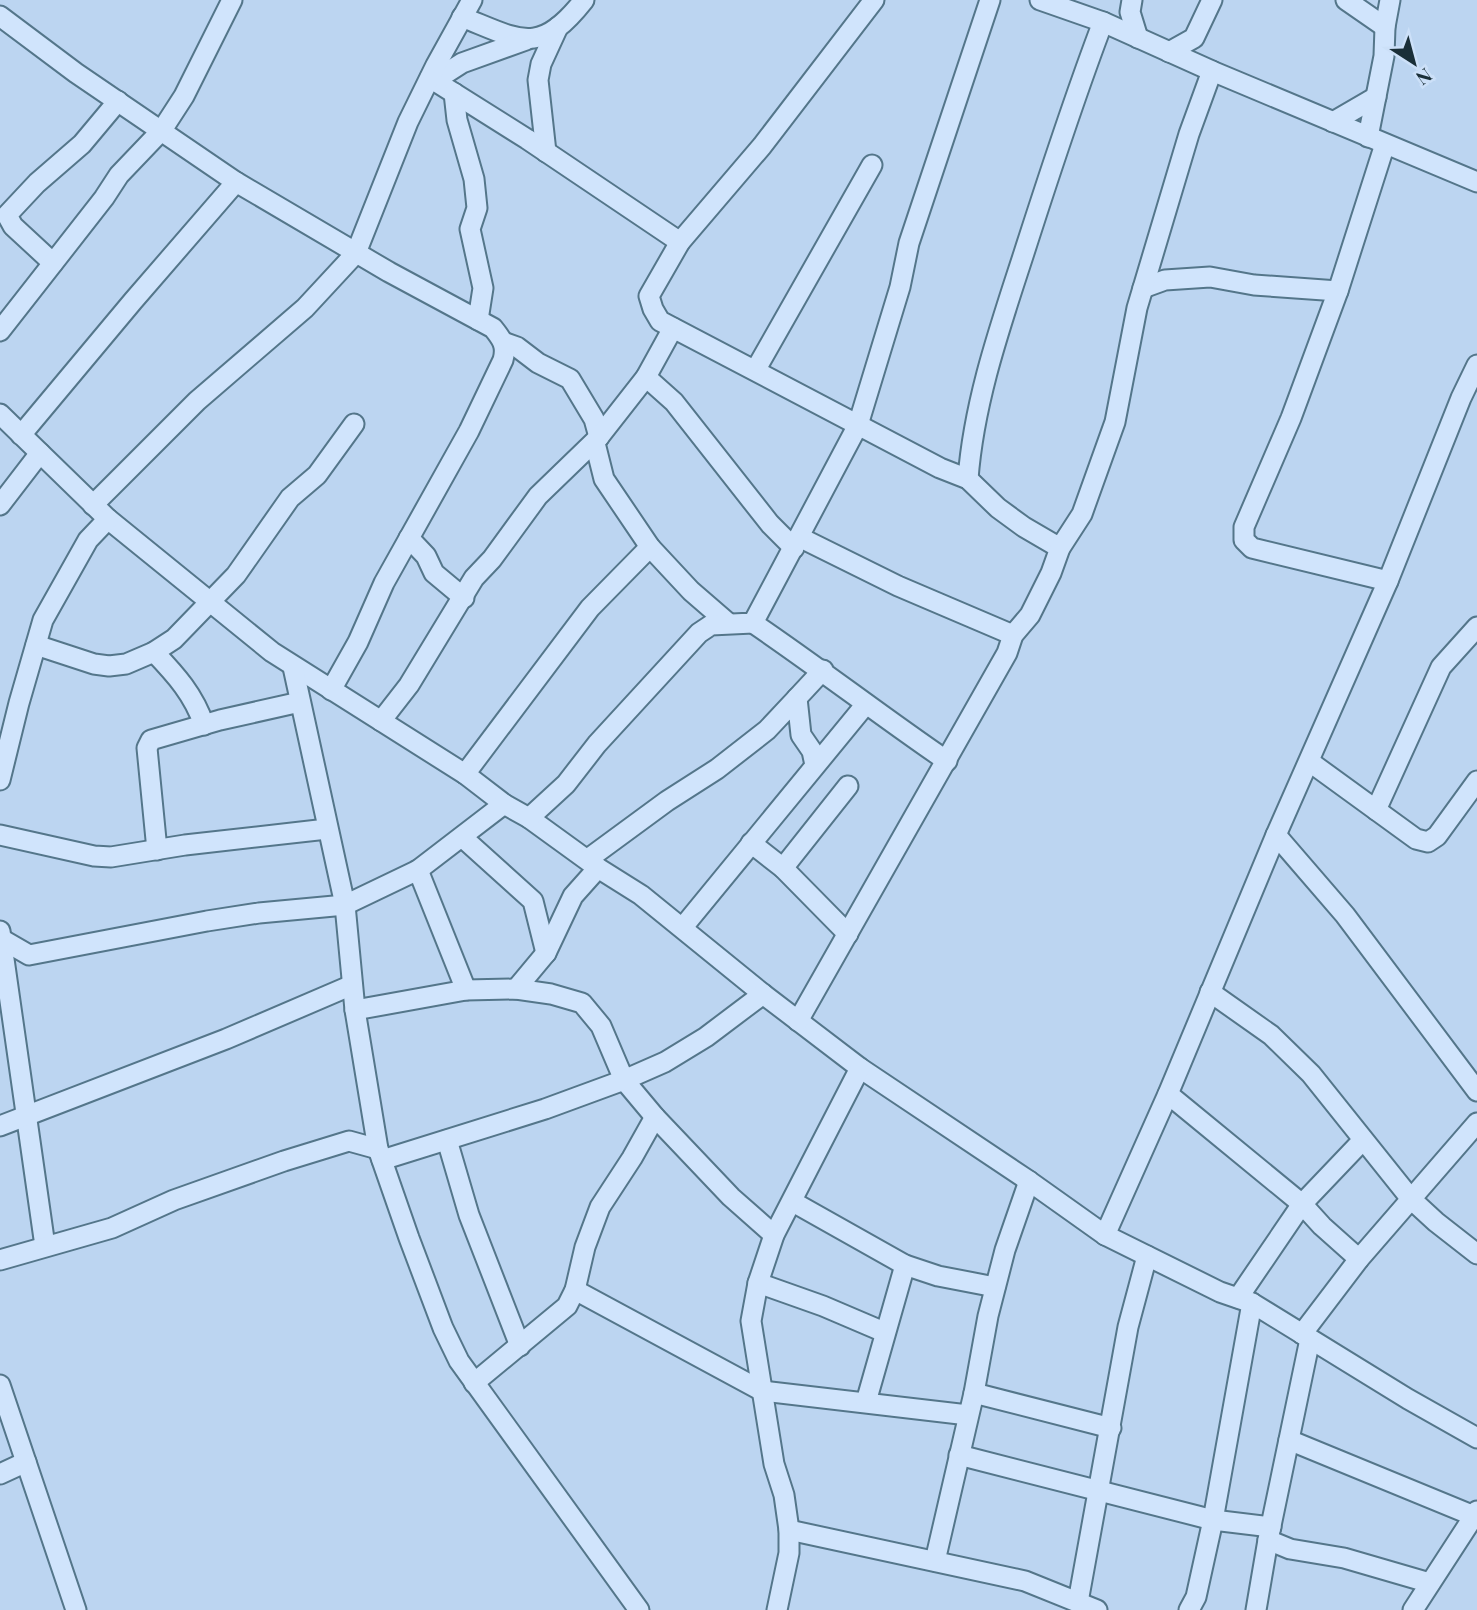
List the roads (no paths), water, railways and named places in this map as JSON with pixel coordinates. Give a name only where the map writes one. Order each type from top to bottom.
[{"type":"street","points":[[432,79],[462,63],[541,37],[558,27],[584,0]]},
{"type":"street","points":[[874,0],[762,146],[680,242],[649,296],[653,309],[660,321],[940,468],[968,479],[998,508],[1060,548]]},
{"type":"street","points":[[753,623],[858,425],[900,287],[909,243],[990,0]]},
{"type":"street","points":[[1040,0],[1105,23],[1477,182]]},
{"type":"street","points":[[1169,52],[1194,38],[1212,0]]},
{"type":"street","points":[[1346,0],[1385,27]]},
{"type":"street","points":[[1388,581],[1252,548],[1244,540],[1244,527],[1291,418],[1338,291],[1376,141],[1376,97],[1390,0]]},
{"type":"street","points":[[0,331],[119,175],[163,130],[207,53],[227,2]]},
{"type":"street","points":[[968,479],[977,405],[1067,116],[1105,23],[1131,6],[1138,38]]},
{"type":"street","points":[[93,505],[197,401],[305,308],[356,253],[408,122],[467,9],[513,38],[526,40]]},
{"type":"street","points":[[0,16],[236,183],[493,328],[503,342],[506,351],[503,360],[463,442],[384,583],[358,642],[331,690]]},
{"type":"street","points":[[546,152],[538,79],[541,64],[558,27]]},
{"type":"street","points":[[798,1021],[947,761],[1007,653],[1013,635],[1030,615],[1060,548],[1082,514],[1115,422],[1137,308],[1208,69],[1194,38]]},
{"type":"street","points":[[432,79],[680,242]]},
{"type":"street","points":[[454,93],[457,120],[474,179],[477,208],[471,229],[483,288],[478,320]]},
{"type":"street","points":[[1333,122],[1376,97]]},
{"type":"street","points":[[53,263],[13,226],[6,215],[37,183],[82,144],[118,101]]},
{"type":"street","points":[[527,139],[542,122]]},
{"type":"street","points":[[755,369],[872,165]]},
{"type":"street","points":[[21,435],[236,183]]},
{"type":"street","points":[[1143,288],[1165,281],[1210,278],[1254,285],[1338,291]]},
{"type":"street","points":[[381,721],[409,685],[474,578],[492,559],[538,496],[597,440],[646,377],[673,328]]},
{"type":"street","points":[[503,342],[517,347],[538,363],[570,379],[594,419],[604,479],[650,547],[691,591],[728,623]]},
{"type":"street","points":[[1105,1236],[1168,1094],[1276,835],[1469,401],[1477,365]]},
{"type":"street","points":[[646,377],[674,402],[770,524],[796,542],[1013,635]]},
{"type":"street","points":[[0,414],[108,519],[293,667],[465,774],[504,804],[529,818],[641,895],[860,1068],[1029,1181],[1105,1236],[1220,1292],[1245,1301],[1477,1438]]},
{"type":"street","points":[[36,646],[108,666],[125,664],[154,652],[174,639],[236,575],[289,498],[317,474],[354,424]]},
{"type":"street","points":[[0,505],[40,453]]},
{"type":"street","points":[[0,780],[5,736],[43,620],[88,540],[108,519]]},
{"type":"street","points":[[410,538],[426,556],[434,573],[464,598]]},
{"type":"street","points":[[465,774],[590,608],[650,547]]},
{"type":"street","points":[[529,818],[566,784],[597,744],[699,633],[712,625],[753,623],[823,670],[947,761]]},
{"type":"street","points":[[1376,810],[1441,667],[1477,627]]},
{"type":"street","points":[[154,652],[181,681],[197,704],[204,725]]},
{"type":"street","points":[[293,667],[345,905],[355,1010],[380,1154],[409,1238],[443,1328],[459,1361],[639,1610]]},
{"type":"street","points":[[516,989],[546,953],[573,896],[593,864],[667,801],[717,769],[767,730],[823,670]]},
{"type":"street","points":[[797,698],[801,735],[812,751],[815,765]]},
{"type":"street","points":[[157,850],[147,748],[151,740],[300,702]]},
{"type":"street","points":[[683,927],[866,704]]},
{"type":"street","points":[[1310,761],[1416,839],[1428,842],[1437,836],[1477,781]]},
{"type":"street","points":[[783,868],[848,786]]},
{"type":"street","points":[[2,935],[29,955],[220,919],[345,905],[418,870],[504,804]]},
{"type":"street","points":[[0,835],[93,856],[111,857],[327,829]]},
{"type":"street","points":[[1276,835],[1345,915],[1477,1091]]},
{"type":"street","points":[[462,837],[533,901],[546,953]]},
{"type":"street","points":[[751,843],[783,868],[848,933]]},
{"type":"street","points":[[418,870],[466,990]]},
{"type":"street","points":[[2,935],[45,1246]]},
{"type":"street","points":[[0,1126],[226,1039],[352,985]]},
{"type":"street","points":[[355,1010],[466,990],[516,989],[551,994],[582,1003],[601,1026],[624,1080],[731,1197],[774,1235]]},
{"type":"street","points":[[1210,992],[1271,1035],[1311,1074],[1411,1199],[1477,1254]]},
{"type":"street","points":[[0,1260],[112,1228],[174,1200],[349,1141],[380,1154],[447,1140],[545,1109],[665,1062],[706,1037],[763,994]]},
{"type":"street","points":[[778,1610],[789,1553],[789,1530],[751,1321],[758,1283],[774,1235],[860,1068]]},
{"type":"street","points":[[1168,1094],[1302,1204],[1359,1259]]},
{"type":"street","points":[[474,1382],[566,1306],[575,1290],[585,1247],[600,1208],[655,1116]]},
{"type":"street","points":[[1256,1610],[1306,1337],[1359,1259],[1477,1124]]},
{"type":"street","points":[[447,1140],[469,1215],[520,1346]]},
{"type":"street","points":[[1189,1610],[1196,1597],[1213,1520],[1245,1301],[1302,1204],[1363,1140]]},
{"type":"street","points":[[935,1561],[974,1393],[995,1287],[1029,1181]]},
{"type":"street","points":[[793,1202],[905,1265],[957,1281],[995,1287]]},
{"type":"street","points":[[1078,1602],[1128,1327],[1147,1256]]},
{"type":"street","points":[[866,1402],[905,1265]]},
{"type":"street","points":[[758,1283],[823,1306],[884,1332]]},
{"type":"street","points":[[575,1290],[762,1391],[968,1415]]},
{"type":"street","points":[[0,1385],[76,1610]]},
{"type":"street","points":[[974,1393],[1111,1428]]},
{"type":"street","points":[[1289,1440],[1476,1514],[1413,1610]]},
{"type":"street","points":[[959,1455],[1213,1520],[1240,1524],[1267,1547],[1344,1558],[1430,1583]]},
{"type":"street","points":[[0,1474],[26,1462]]},
{"type":"street","points":[[1240,1524],[1267,1547]]},
{"type":"street","points":[[789,1530],[1025,1581],[1097,1610]]}]
